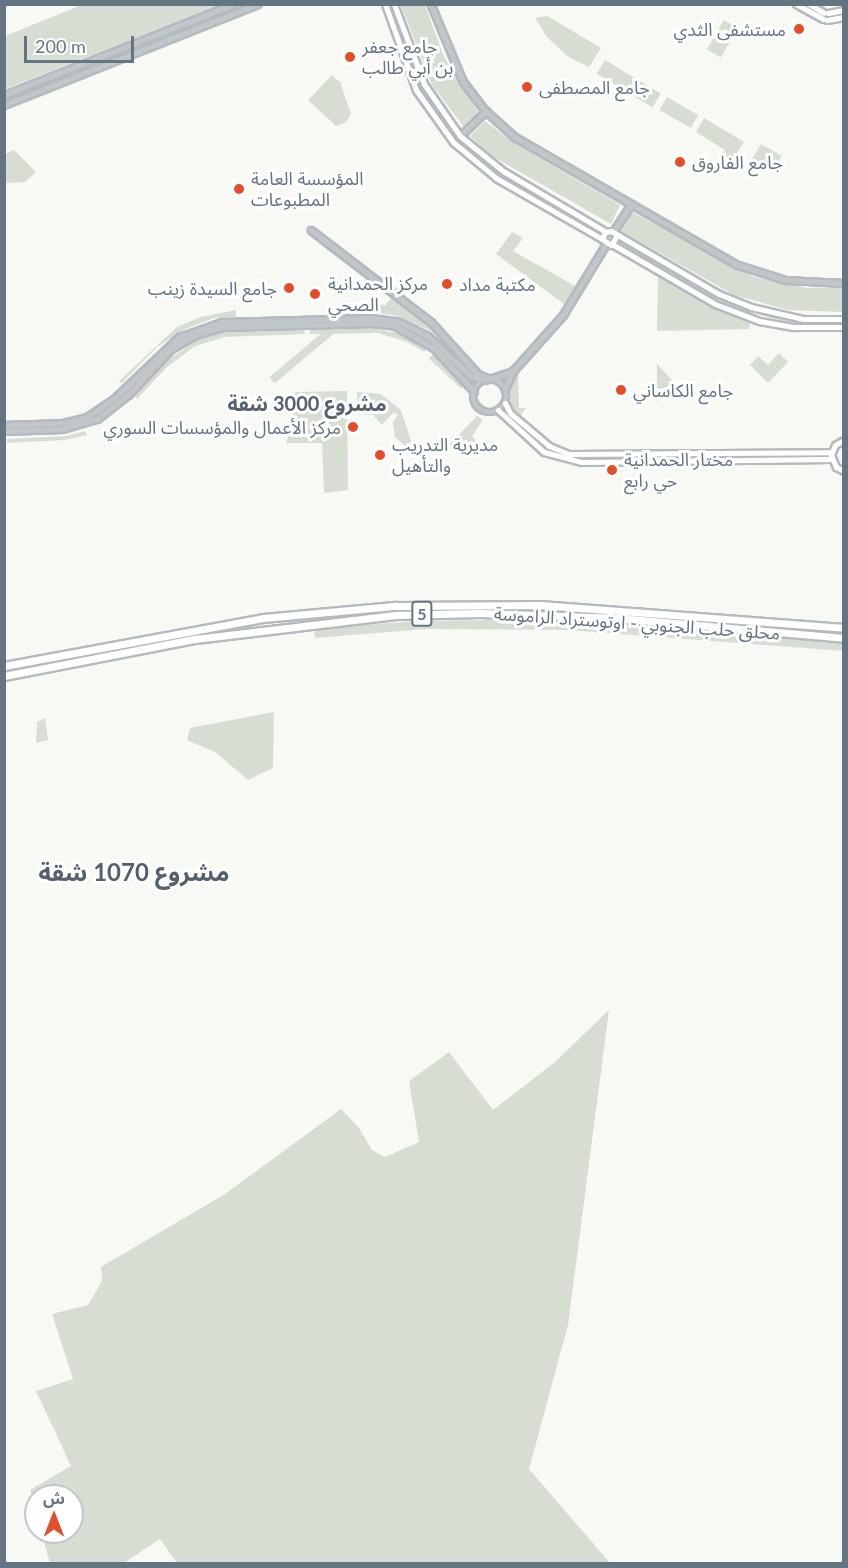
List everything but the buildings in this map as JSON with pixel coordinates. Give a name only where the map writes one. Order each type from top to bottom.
[{"type":"highway","name":"محلق حلب الجنوبي - اوتوستراد الراموسة","points":[[4,666],[263,618],[396,606],[562,606],[843,628]]},
{"type":"highway","name":"محلق حلب الجنوبي - اوتوستراد الراموسة","points":[[4,676],[195,639],[396,615],[480,613],[617,618],[843,638]]},
{"type":"main road","points":[[385,4],[416,90],[453,142],[496,178],[715,304],[759,321],[794,327],[843,327]]},
{"type":"main road","points":[[394,4],[424,84],[460,136],[503,171],[606,232],[751,307],[803,319],[843,319]]},
{"type":"main road","points":[[796,4],[826,17],[841,14]]},
{"type":"main road","points":[[809,4],[814,12]]},
{"type":"main road","points":[[606,232],[607,242]]},
{"type":"main road","points":[[607,242],[615,235]]},
{"type":"main road","points":[[505,403],[510,413],[549,446],[569,454],[831,452],[843,440]]},
{"type":"main road","points":[[498,410],[544,452],[582,462],[831,459]]},
{"type":"main road","points":[[831,452],[831,459],[843,471]]},
{"type":"street","points":[[4,95],[234,4]]},
{"type":"street","points":[[4,105],[258,4]]},
{"type":"street","points":[[431,4],[454,64],[486,111],[521,141],[757,272],[800,282],[843,283]]},
{"type":"street","points":[[460,136],[486,111]]},
{"type":"street","points":[[615,235],[631,204]]},
{"type":"street","points":[[311,230],[431,321],[478,374],[505,390]]},
{"type":"street","points":[[355,321],[395,326],[415,335],[434,348],[474,391],[479,408],[498,410],[505,403],[505,390],[513,370],[556,325],[607,242]]},
{"type":"street","points":[[4,431],[63,423],[87,417],[114,399],[168,345],[200,328],[222,322],[320,322],[383,319],[418,330],[471,376],[487,380]]},
{"type":"street","points":[[474,391],[487,380],[513,370]]},
{"type":"street","points":[[4,425],[28,427]]},
{"type":"shaded area","points":[[84,4],[220,5],[5,89],[5,36]]},
{"type":"shaded area","points":[[244,5],[251,5],[5,101],[5,99]]},
{"type":"shaded area","points":[[401,5],[425,5],[444,57],[478,112],[463,126],[432,85]]},
{"type":"shaded area","points":[[547,16],[601,48],[589,67],[567,56],[547,37],[535,18]]},
{"type":"shaded area","points":[[724,20],[738,28],[721,57],[707,49]]},
{"type":"shaded area","points":[[605,60],[661,93],[652,107],[597,74]]},
{"type":"shaded area","points":[[332,75],[340,82],[351,114],[346,122],[336,126],[308,100]]},
{"type":"shaded area","points":[[667,97],[698,115],[691,128],[660,110]]},
{"type":"shaded area","points":[[704,118],[744,142],[730,164],[720,158],[725,150],[696,132]]},
{"type":"shaded area","points":[[485,121],[514,143],[620,205],[611,224],[492,156],[470,136]]},
{"type":"shaded area","points":[[761,144],[782,156],[772,172],[752,160]]},
{"type":"shaded area","points":[[14,150],[36,172],[25,182],[5,183],[5,154]]},
{"type":"shaded area","points":[[632,212],[754,277],[807,288],[843,287],[843,312],[788,310],[734,295],[621,231]]},
{"type":"shaded area","points":[[512,232],[523,238],[513,251],[575,286],[564,304],[496,254]]},
{"type":"shaded area","points":[[618,241],[743,308],[798,322],[843,325],[792,324],[727,305],[616,243]]},
{"type":"shaded area","points":[[658,275],[716,308],[750,320],[749,329],[657,331]]},
{"type":"shaded area","points":[[392,297],[428,325],[431,331],[394,315],[363,312],[379,303],[385,306]]},
{"type":"shaded area","points":[[353,307],[358,313],[275,383],[270,377]]},
{"type":"shaded area","points":[[236,310],[236,317],[214,318],[185,329],[157,347],[122,383],[119,381],[177,327],[201,317]]},
{"type":"shaded area","points":[[368,327],[404,335],[427,348],[424,352],[407,342],[378,333],[310,334],[310,329]]},
{"type":"shaded area","points":[[304,329],[305,334],[225,337],[195,346],[167,367],[137,399],[135,396],[168,360],[200,338],[227,331]]},
{"type":"shaded area","points":[[779,353],[788,362],[768,383],[750,365],[758,356],[768,365]]},
{"type":"shaded area","points":[[433,354],[465,384],[461,388],[429,358]]},
{"type":"shaded area","points":[[657,364],[672,380],[657,402]]},
{"type":"shaded area","points":[[518,373],[519,408],[526,408],[520,416],[511,409],[509,385]]},
{"type":"shaded area","points":[[347,391],[348,490],[324,493],[322,443],[286,443],[293,423],[292,396],[296,392]]},
{"type":"shaded area","points":[[357,392],[381,394],[401,410],[413,447],[409,450],[395,437],[393,422],[398,415],[394,412],[382,425],[373,415],[358,414]]},
{"type":"shaded area","points":[[477,416],[483,420],[472,436],[488,454],[469,454],[465,458],[449,445]]},
{"type":"shaded area","points":[[85,431],[87,435],[65,440],[7,443],[7,439],[67,436]]},
{"type":"shaded area","points":[[564,619],[843,641],[844,651],[568,630],[426,629],[315,638],[314,633],[319,628],[417,621]]},
{"type":"shaded area","points":[[274,712],[273,768],[248,780],[215,752],[187,740],[190,728]]},
{"type":"shaded area","points":[[45,718],[48,740],[36,743],[37,722]]},
{"type":"shaded area","points":[[609,1010],[568,1325],[529,1469],[610,1563],[177,1563],[160,1539],[124,1563],[50,1563],[44,1544],[84,1544],[84,1484],[40,1484],[71,1466],[36,1391],[73,1379],[52,1314],[88,1305],[102,1281],[101,1267],[225,1194],[341,1109],[359,1128],[372,1150],[385,1157],[419,1142],[409,1081],[449,1052],[493,1110],[555,1062]]},
{"type":"place","name":"مستشفى الثدي","points":[[799,29]]},
{"type":"place","name":"جامع جعفر بن أبي طالب","points":[[350,57]]},
{"type":"place","name":"جامع المصطفى","points":[[527,87]]},
{"type":"place","name":"جامع الفاروق","points":[[680,162]]},
{"type":"place","name":"المؤسسة العامة المطبوعات","points":[[239,189]]},
{"type":"place","name":"مكتبة مداد","points":[[447,284]]},
{"type":"place","name":"جامع السيدة زينب","points":[[289,288]]},
{"type":"place","name":"مركز الحمدانية الصحي","points":[[315,294]]},
{"type":"place","name":"جامع الكاساني","points":[[621,390]]},
{"type":"place","name":"مركز الأعمال والمؤسسات السوري","points":[[353,427]]},
{"type":"place","name":"مديرية التدريب والتأهيل","points":[[380,455]]},
{"type":"place","name":"مختار الحمدانية حي رابع","points":[[612,470]]},
{"type":"district","name":"مشروع 3000 شقة","points":[[307,403]]},
{"type":"district","name":"مشروع 1070 شقة","points":[[134,872]]}]
